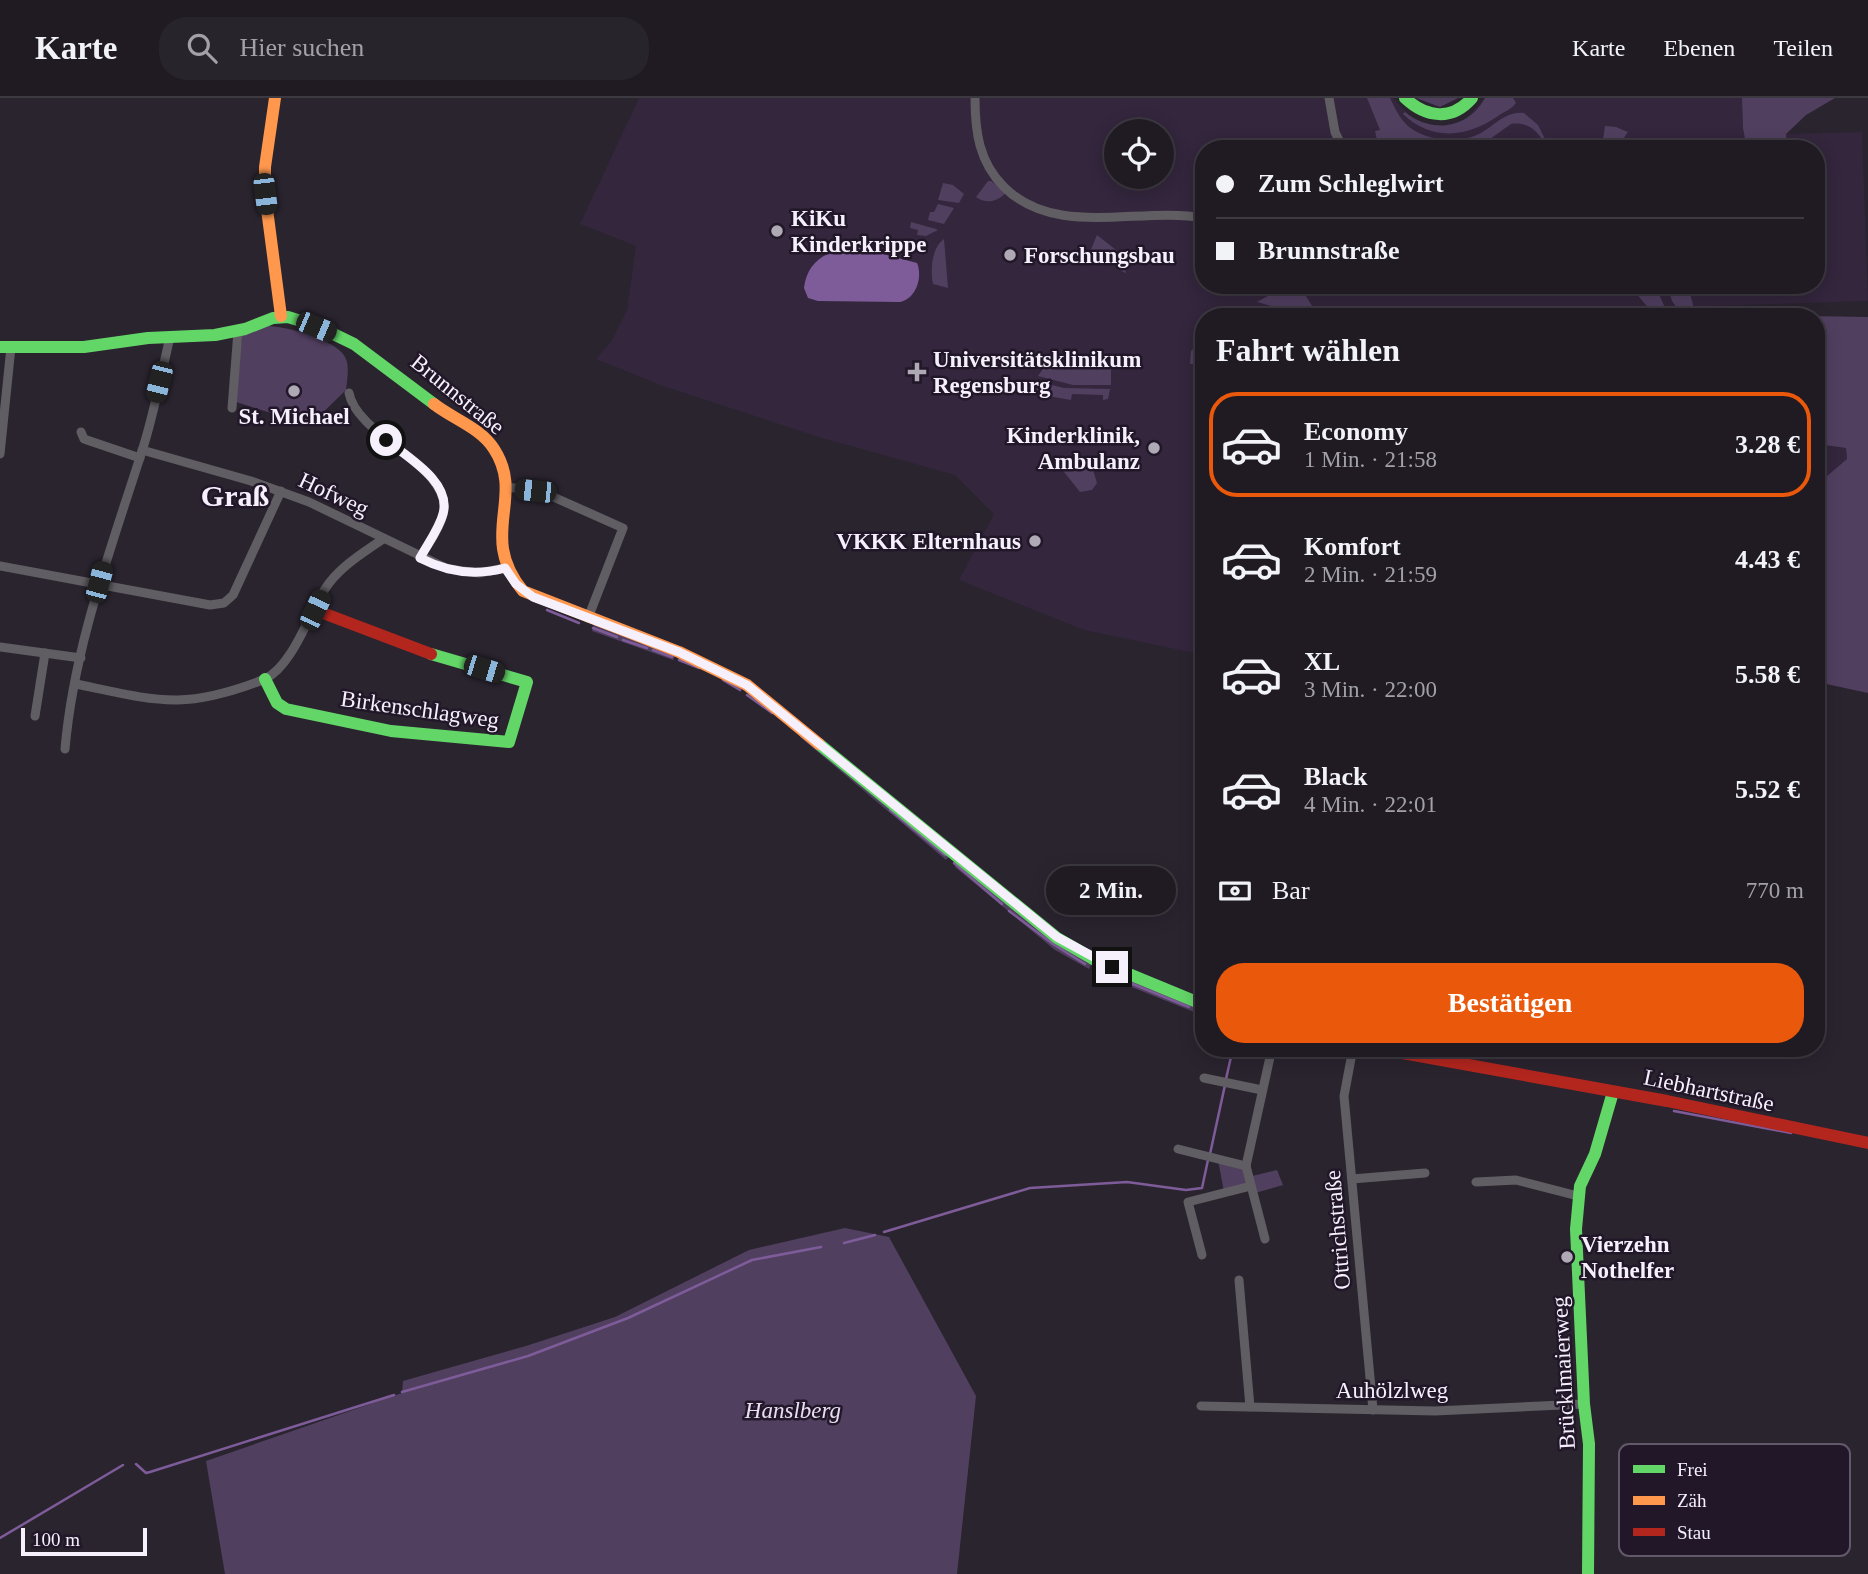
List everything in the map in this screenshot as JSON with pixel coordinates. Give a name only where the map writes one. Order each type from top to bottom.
[{"type":"street","points":[[0,454],[5,347],[111,344],[238,331],[266,318],[281,316],[264,167],[275,98]]},
{"type":"street","points":[[975,98],[977,138],[983,156],[1001,184],[1025,203],[1047,213],[1076,217],[1167,214],[1195,217]]},
{"type":"street","points":[[1329,98],[1339,140]]},
{"type":"street","points":[[1405,98],[1417,109],[1440,115],[1464,108],[1472,98]]},
{"type":"street","name":"Brunnstraße","points":[[281,316],[297,319],[363,347],[438,408],[484,436],[503,463],[505,487],[500,542],[505,568]]},
{"type":"street","points":[[232,408],[238,331]]},
{"type":"street","points":[[65,749],[81,658],[99,582],[141,454],[170,337]]},
{"type":"street","points":[[349,393],[354,406],[386,440],[425,471],[441,493],[443,515],[420,558]]},
{"type":"street","name":"Hofweg","points":[[81,432],[84,439],[281,491],[346,518],[420,558],[448,569],[479,573],[505,568]]},
{"type":"street","points":[[505,487],[540,491],[623,528],[588,618]]},
{"type":"street","points":[[0,566],[99,582],[211,605],[223,603],[233,595],[281,491]]},
{"type":"street","points":[[76,684],[148,699],[191,701],[215,697],[265,679],[283,662],[315,610],[325,588],[337,574],[383,539]]},
{"type":"street","points":[[505,568],[516,584],[533,597],[679,652],[747,685],[1057,937],[1095,960],[1195,1001]]},
{"type":"street","name":"Birkenschlagweg","points":[[265,679],[277,703],[286,709],[391,732],[509,742],[527,682],[410,648],[315,610]]},
{"type":"street","points":[[0,647],[81,658]]},
{"type":"street","points":[[35,716],[45,653]]},
{"type":"street","points":[[1265,1239],[1246,1166],[1270,1057]]},
{"type":"street","name":"Ottrichstraße","points":[[1351,1057],[1344,1096],[1373,1410]]},
{"type":"street","name":"Liebhartstraße","points":[[1424,1057],[1868,1143]]},
{"type":"street","points":[[1204,1077],[1262,1090]]},
{"type":"street","name":"Brücklmaierweg","points":[[1588,1574],[1589,1444],[1584,1404],[1576,1229],[1578,1196],[1604,1128],[1613,1092]]},
{"type":"street","points":[[1178,1149],[1246,1166]]},
{"type":"street","points":[[1352,1179],[1424,1174]]},
{"type":"street","points":[[1476,1182],[1516,1180],[1578,1196]]},
{"type":"street","points":[[1202,1255],[1188,1202],[1251,1186]]},
{"type":"street","points":[[1239,1280],[1250,1407]]},
{"type":"street","name":"Auhölzlweg","points":[[1201,1406],[1435,1411],[1584,1404]]},
{"type":"shaded area","name":"Universitätsklinikum Regensburg","points":[[639,98],[1393,98],[1412,118],[1443,126],[1465,120],[1485,98],[1742,98],[1745,140],[1195,140],[1195,294],[1825,294],[1825,140],[1786,140],[1786,134],[1862,132],[1868,301],[1713,308],[1195,308],[1195,653],[1084,630],[959,580],[994,514],[955,475],[822,438],[663,386],[596,359],[611,342],[627,310],[636,246],[580,224]]},
{"type":"shaded area","points":[[853,246],[917,263],[917,287],[910,297],[900,302],[818,301],[808,298],[804,288],[809,270],[814,264],[827,254]]},
{"type":"shaded area","points":[[1825,445],[1846,448],[1847,459],[1827,476]]},
{"type":"green space","points":[[1367,98],[1390,98],[1404,122],[1411,128],[1430,137],[1451,140],[1377,140],[1375,131],[1380,130]]},
{"type":"green space","points":[[1416,98],[1458,98],[1440,107]]},
{"type":"green space","points":[[1485,98],[1513,98],[1516,103],[1486,123],[1462,132],[1426,129],[1403,114],[1405,112],[1427,123],[1449,125],[1469,116]]},
{"type":"green space","points":[[1742,98],[1835,98],[1806,115],[1786,134],[1786,140],[1745,140]]},
{"type":"green space","points":[[1524,113],[1538,125],[1546,140],[1542,140],[1529,126],[1511,124],[1489,140],[1451,140],[1472,137],[1506,116]]},
{"type":"green space","points":[[1605,126],[1628,132],[1622,140],[1603,140]]},
{"type":"green space","points":[[988,181],[1007,192],[992,201],[976,197]]},
{"type":"green space","points":[[943,183],[953,185],[964,194],[959,203],[938,200]]},
{"type":"green space","points":[[938,204],[954,208],[944,224],[928,220],[930,212],[934,212]]},
{"type":"green space","points":[[911,222],[938,230],[926,236],[917,235],[918,230],[910,228]]},
{"type":"green space","points":[[1097,235],[1120,253],[1126,273],[1121,271],[1116,260],[1087,259]]},
{"type":"green space","points":[[944,239],[948,288],[933,284],[932,278],[934,253]]},
{"type":"green space","points":[[1271,294],[1305,294],[1313,308],[1279,308],[1257,302]]},
{"type":"green space","points":[[1637,294],[1659,294],[1665,308],[1648,308]]},
{"type":"green space","points":[[1670,294],[1690,294],[1694,308],[1677,308]]},
{"type":"green space","points":[[1825,316],[1868,317],[1868,693],[1825,684],[1825,476],[1847,459],[1846,448],[1825,445]]},
{"type":"green space","points":[[268,326],[298,331],[322,340],[340,351],[347,361],[346,390],[313,422],[300,422],[236,402],[242,335]]},
{"type":"green space","points":[[1195,347],[1195,364],[1190,364],[1191,351]]},
{"type":"green space","points":[[1049,360],[1111,361],[1111,385],[1073,385],[1038,376]]},
{"type":"green space","points":[[1036,381],[1064,388],[1110,389],[1108,399],[1103,400],[1103,395],[1072,394],[1071,400],[1036,394],[1033,389]]},
{"type":"green space","points":[[1052,457],[1089,457],[1097,483],[1092,490],[1080,492]]},
{"type":"green space","points":[[594,624],[675,656],[673,660],[592,631]]},
{"type":"green space","points":[[804,732],[950,855],[946,860],[800,737]]},
{"type":"green space","points":[[957,861],[1092,962],[1089,969],[1055,950],[955,867]]},
{"type":"green space","points":[[1098,966],[1195,1005],[1195,1012],[1094,972]]},
{"type":"green space","points":[[1218,1160],[1245,1167],[1249,1185],[1224,1192]]},
{"type":"green space","points":[[1277,1170],[1283,1185],[1255,1193],[1252,1176]]},
{"type":"green space","name":"Hanslberg","points":[[845,1228],[889,1237],[976,1396],[957,1574],[225,1574],[206,1461],[402,1393],[403,1381],[615,1317],[749,1250]]},
{"type":"waterway","points":[[547,610],[579,623]]},
{"type":"waterway","points":[[593,628],[617,637]]},
{"type":"waterway","points":[[623,640],[647,648]]},
{"type":"waterway","points":[[653,650],[672,657]]},
{"type":"waterway","points":[[679,660],[699,668]]},
{"type":"waterway","points":[[723,680],[740,690]]},
{"type":"waterway","points":[[747,695],[772,713]]},
{"type":"waterway","points":[[890,810],[945,855]]},
{"type":"waterway","points":[[954,863],[1002,904]]},
{"type":"waterway","points":[[1009,911],[1085,964]]},
{"type":"waterway","points":[[1096,969],[1189,1007]]},
{"type":"waterway","points":[[1226,1079],[1231,1057]]},
{"type":"waterway","points":[[1210,1154],[1225,1085]]},
{"type":"waterway","points":[[1674,1111],[1791,1133]]},
{"type":"waterway","points":[[884,1232],[1030,1188],[1127,1182],[1186,1190],[1202,1188],[1208,1160]]},
{"type":"waterway","points":[[844,1243],[875,1235]]},
{"type":"waterway","points":[[402,1392],[528,1356],[628,1318],[752,1260],[821,1247]]},
{"type":"waterway","points":[[136,1464],[146,1473],[150,1472],[394,1395]]},
{"type":"waterway","points":[[0,1538],[123,1465]]},
{"type":"traffic: fast","points":[[1405,98],[1422,110],[1439,114],[1456,111],[1472,98]]},
{"type":"traffic: fast","points":[[0,347],[84,347],[148,338],[215,335],[245,329],[273,318],[288,317],[317,326],[354,344],[434,404]]},
{"type":"traffic: fast","points":[[265,679],[277,703],[286,709],[391,731],[509,742],[527,682],[431,654]]},
{"type":"traffic: fast","points":[[819,744],[1057,938],[1095,960],[1195,1001]]},
{"type":"traffic: fast","points":[[1588,1574],[1589,1444],[1584,1404],[1576,1229],[1580,1186],[1595,1154],[1613,1092]]},
{"type":"traffic: slow","points":[[275,98],[265,167],[265,194],[281,316]]},
{"type":"traffic: slow","points":[[434,404],[482,435],[494,449],[503,467],[506,484],[502,534],[504,552],[510,571],[523,591],[679,652],[747,685],[819,744]]},
{"type":"traffic: jam","points":[[315,610],[431,654]]},
{"type":"traffic: jam","points":[[1425,1057],[1667,1101],[1868,1143]]},
{"type":"place","name":"KiKu Kinderkrippe","points":[[777,231]]},
{"type":"place","name":"Forschungsbau","points":[[1010,255]]},
{"type":"place","name":"Universitätsklinikum Regensburg","points":[[917,372]]},
{"type":"place","name":"St. Michael","points":[[294,391]]},
{"type":"place","name":"Kinderklinik, Ambulanz","points":[[1154,448]]},
{"type":"place","name":"VKKK Elternhaus","points":[[1035,541]]},
{"type":"place","name":"Vierzehn Nothelfer","points":[[1567,1257]]},
{"type":"district","name":"Graß","points":[[235,496]]},
{"type":"route","points":[[386,440],[425,471],[441,493],[443,515],[420,558],[448,569],[479,573],[505,568],[516,584],[533,597],[679,652],[747,685],[776,706],[1010,901],[1057,937],[1112,967]]}]
